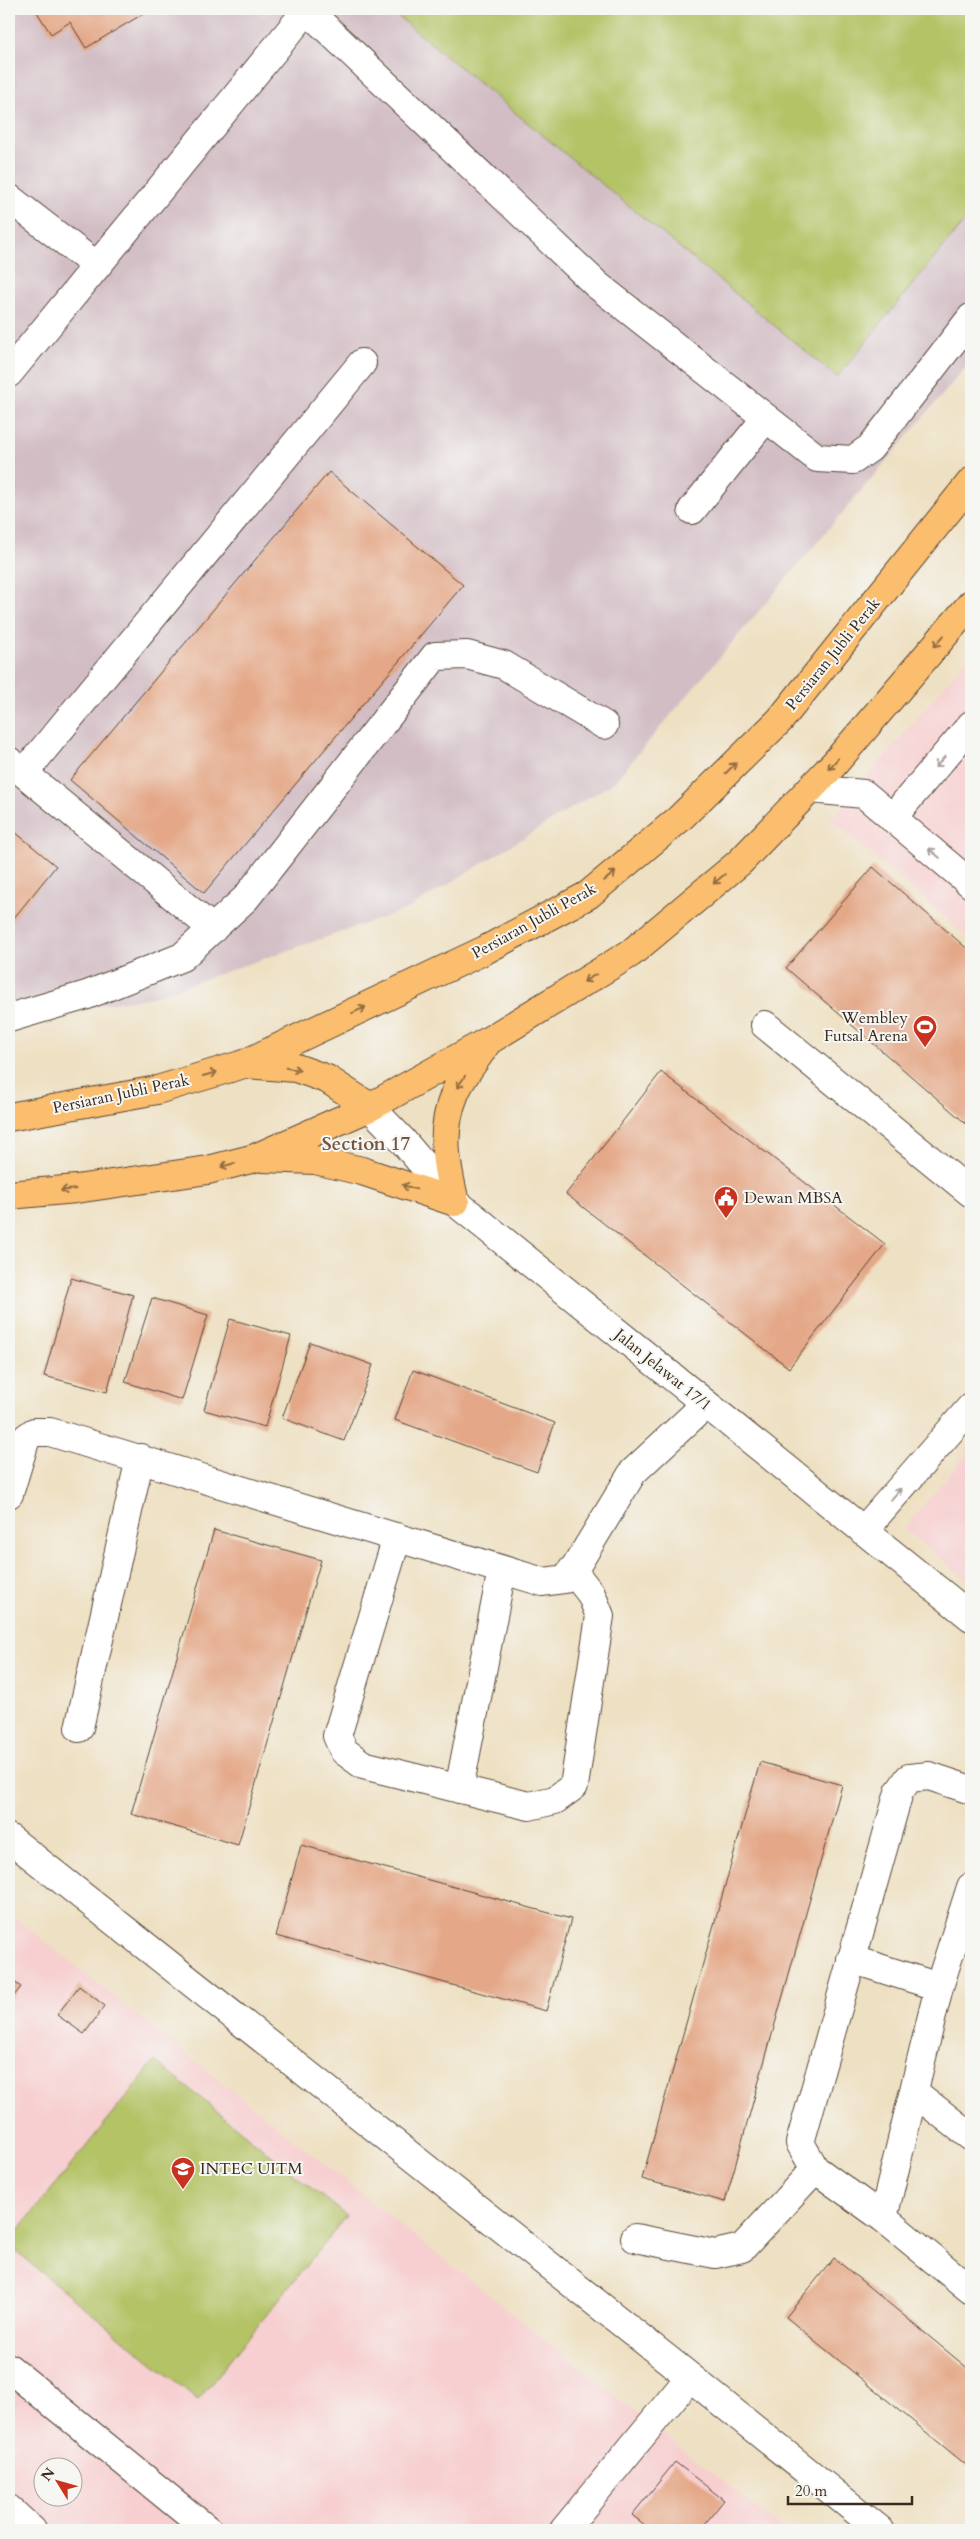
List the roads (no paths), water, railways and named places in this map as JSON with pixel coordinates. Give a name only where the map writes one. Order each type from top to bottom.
[{"type":"main road","name":"Persiaran Jubli Perak","points":[[9,1117],[157,1090],[244,1064],[485,950],[588,895],[679,819],[780,720],[971,482]]},
{"type":"main road","points":[[9,1195],[76,1189],[208,1170],[255,1158],[370,1107],[488,1041],[631,953],[740,862],[810,789],[971,604]]},
{"type":"main road","points":[[455,1202],[444,1156],[446,1121],[455,1092],[488,1041]]},
{"type":"main road","points":[[244,1064],[296,1068],[327,1079],[370,1107]]},
{"type":"main road","points":[[255,1158],[315,1160],[362,1171],[455,1202]]},
{"type":"street","points":[[9,374],[306,10],[597,285],[817,458],[853,460],[870,448],[971,318]]},
{"type":"street","points":[[9,198],[97,266]]},
{"type":"street","points":[[213,929],[16,767],[362,363]]},
{"type":"street","points":[[692,510],[766,418]]},
{"type":"street","points":[[9,1018],[87,995],[182,957],[246,898],[435,656],[467,655],[504,665],[604,725]]},
{"type":"street","points":[[892,818],[971,725]]},
{"type":"street","points":[[810,789],[864,794],[971,884]]},
{"type":"street","points":[[765,1025],[971,1193]]},
{"type":"street","name":"Jalan Jelawat 17/1","points":[[370,1107],[402,1140],[455,1202],[971,1617]]},
{"type":"street","points":[[9,1494],[26,1438],[34,1432],[50,1432],[79,1439],[543,1582],[565,1579],[632,1472],[706,1404]]},
{"type":"street","points":[[863,1530],[971,1407]]},
{"type":"street","points":[[79,1728],[140,1458]]},
{"type":"street","points":[[397,1537],[337,1736],[344,1751],[363,1765],[529,1806],[555,1800],[574,1786],[600,1616],[591,1594],[572,1570]]},
{"type":"street","points":[[459,1789],[502,1570]]},
{"type":"street","points":[[971,1790],[929,1776],[909,1778],[899,1792],[800,2143],[815,2169],[883,2218],[971,2290]]},
{"type":"street","points":[[9,1838],[690,2377],[880,2530]]},
{"type":"street","points":[[883,2218],[939,1987],[971,1887]]},
{"type":"street","points":[[851,1960],[939,1987]]},
{"type":"street","points":[[914,2092],[971,2137]]},
{"type":"street","points":[[636,2238],[715,2254],[742,2248],[815,2169]]},
{"type":"street","points":[[9,2368],[208,2530]]},
{"type":"street","points":[[567,2529],[690,2377]]},
{"type":"street","points":[[9,2509],[32,2530]]},
{"type":"place","name":"Wembley Futsal Arena","points":[[925,1048]]},
{"type":"place","name":"Dewan MBSA","points":[[726,1219]]},
{"type":"place","name":"INTEC UITM","points":[[183,2190]]},
{"type":"district","name":"Section 17","points":[[366,1144]]}]
